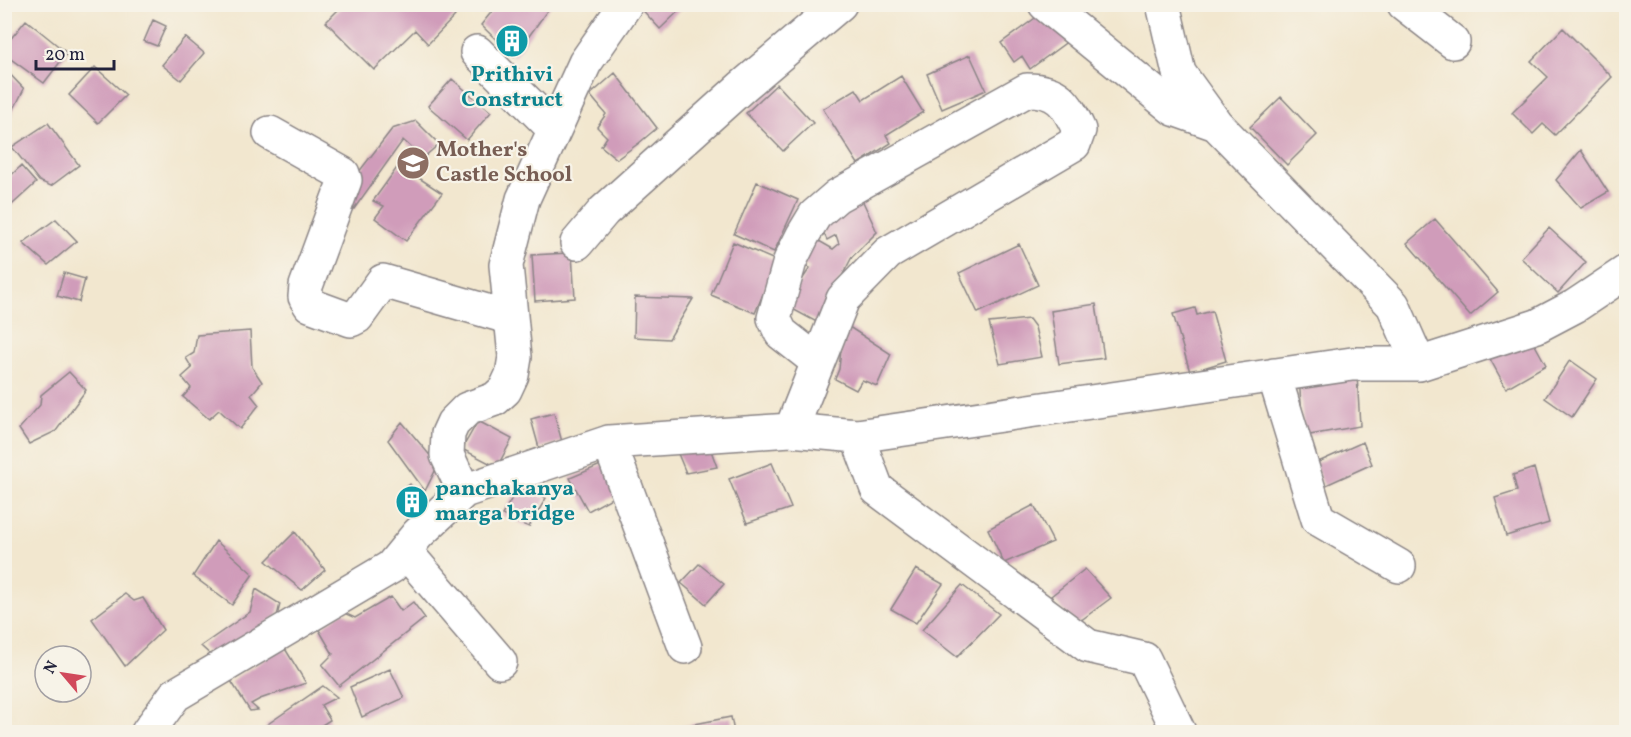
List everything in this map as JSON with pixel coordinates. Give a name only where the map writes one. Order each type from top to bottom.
[{"type":"street","points":[[464,491],[447,455],[448,434],[453,423],[467,409],[495,399],[505,390],[512,375],[515,357],[506,266],[523,199],[585,63],[626,4]]},
{"type":"street","points":[[577,243],[604,211],[840,4]]},
{"type":"street","points":[[1045,4],[1174,110],[1216,124]]},
{"type":"street","points":[[1163,4],[1179,73],[1216,124],[1393,305],[1419,364]]},
{"type":"street","points":[[1404,4],[1453,42]]},
{"type":"street","points":[[477,52],[554,129]]},
{"type":"street","points":[[791,430],[818,362],[843,299],[888,254],[1074,144],[1078,130],[1073,117],[1056,94],[1026,90],[837,196],[815,214],[790,261],[774,318],[781,333],[818,362]]},
{"type":"street","points":[[270,133],[331,166],[343,174],[345,180],[306,286],[305,297],[310,305],[351,320],[357,317],[383,281],[511,318]]},
{"type":"street","points":[[148,732],[175,695],[391,567],[418,534],[464,491],[609,442],[791,430],[857,436],[1352,364],[1419,364],[1537,326],[1575,306],[1626,272]]},
{"type":"street","points":[[1274,375],[1318,519],[1399,566]]},
{"type":"street","points":[[857,436],[877,489],[1088,646],[1144,659],[1179,732]]},
{"type":"street","points":[[609,442],[685,647]]},
{"type":"street","points":[[405,551],[500,662]]},
{"type":"building","points":[[344,4],[444,4],[455,16],[428,44],[415,30],[374,70],[326,22]]},
{"type":"building","name":"Prithivi Construct","points":[[498,4],[552,4],[514,57],[481,25]]},
{"type":"building","points":[[637,4],[686,4],[660,29]]},
{"type":"building","points":[[1038,16],[1045,26],[1057,17],[1072,38],[1030,69],[1022,56],[1014,62],[1001,43]]},
{"type":"building","points":[[26,20],[67,53],[44,83],[4,54],[4,47]]},
{"type":"building","points":[[153,20],[166,26],[157,46],[144,41]]},
{"type":"building","points":[[1563,28],[1612,77],[1555,135],[1543,124],[1533,134],[1512,113],[1548,77],[1531,61]]},
{"type":"building","points":[[185,37],[204,53],[181,80],[162,65]]},
{"type":"building","points":[[970,55],[986,90],[942,109],[927,74]]},
{"type":"building","points":[[95,67],[126,95],[98,123],[69,95]]},
{"type":"building","points":[[4,68],[24,89],[4,129]]},
{"type":"building","points":[[615,73],[657,128],[617,159],[601,146],[607,137],[597,127],[606,114],[590,95]]},
{"type":"building","points":[[901,76],[923,112],[886,135],[891,143],[858,164],[823,109],[856,89],[863,100]]},
{"type":"building","points":[[452,79],[491,112],[467,140],[428,106]]},
{"type":"building","points":[[777,84],[813,123],[783,151],[746,113]]},
{"type":"building","points":[[1281,97],[1317,135],[1287,165],[1250,127]]},
{"type":"building","points":[[416,121],[439,144],[423,158],[403,140],[354,209],[338,199],[392,129]]},
{"type":"building","points":[[48,123],[79,165],[51,186],[39,181],[12,147]]},
{"type":"building","points":[[1581,150],[1608,192],[1581,208],[1556,180]]},
{"type":"building","points":[[399,165],[442,193],[406,241],[375,218],[384,206],[373,201]]},
{"type":"building","points":[[21,166],[36,183],[4,212],[4,182]]},
{"type":"building","points":[[757,182],[798,200],[774,252],[734,234]]},
{"type":"building","points":[[859,193],[877,232],[852,257],[828,303],[822,325],[785,305],[810,268],[799,262],[812,237],[833,249],[839,244],[836,235],[827,240],[819,223]]},
{"type":"building","points":[[56,219],[77,241],[48,265],[23,243]]},
{"type":"building","points":[[1435,219],[1498,292],[1470,316],[1407,243]]},
{"type":"building","points":[[1549,228],[1586,262],[1558,293],[1521,258]]},
{"type":"building","points":[[733,242],[777,261],[755,313],[711,295]]},
{"type":"building","points":[[1019,244],[1038,285],[978,313],[959,273]]},
{"type":"building","points":[[569,253],[572,255],[575,298],[535,301],[532,255]]},
{"type":"building","points":[[64,273],[85,279],[79,302],[57,296]]},
{"type":"building","points":[[635,297],[693,299],[669,339],[634,337]]},
{"type":"building","points":[[1096,304],[1104,358],[1059,364],[1051,311]]},
{"type":"building","points":[[1195,308],[1197,315],[1212,311],[1226,361],[1190,372],[1173,314]]},
{"type":"building","points":[[1029,319],[1035,327],[1042,357],[1000,364],[989,323]]},
{"type":"building","points":[[843,323],[891,354],[877,386],[862,380],[856,390],[835,379],[846,335]]},
{"type":"building","points":[[250,331],[252,367],[262,382],[251,395],[259,405],[240,429],[219,410],[209,419],[183,397],[191,388],[182,377],[192,368],[186,358],[194,353],[197,335]]},
{"type":"building","points":[[1529,334],[1546,365],[1506,388],[1489,357]]},
{"type":"building","points":[[1570,360],[1597,379],[1572,417],[1545,398]]},
{"type":"building","points":[[69,372],[86,390],[56,431],[29,444],[19,429],[40,405],[41,395]]},
{"type":"building","points":[[1357,375],[1360,426],[1304,436],[1299,380]]},
{"type":"building","points":[[554,413],[562,442],[539,448],[531,419]]},
{"type":"building","points":[[478,421],[512,439],[497,467],[462,449]]},
{"type":"building","points":[[402,422],[438,465],[425,491],[388,440]]},
{"type":"building","points":[[1363,442],[1372,464],[1324,486],[1314,464]]},
{"type":"building","points":[[709,445],[717,467],[686,473],[676,449]]},
{"type":"building","points":[[772,463],[791,508],[747,523],[729,479]]},
{"type":"building","points":[[603,464],[619,494],[588,511],[570,478]]},
{"type":"building","points":[[1534,468],[1549,523],[1506,536],[1495,498],[1517,491],[1513,475]]},
{"type":"building","name":"panchakanya marga bridge","points":[[410,484],[428,509],[414,520],[396,495]]},
{"type":"building","points":[[519,486],[546,498],[529,527],[502,515]]},
{"type":"building","points":[[1034,505],[1053,542],[1004,563],[988,529]]},
{"type":"building","points":[[295,532],[325,570],[302,590],[266,561]]},
{"type":"building","points":[[216,541],[253,574],[232,605],[193,576]]},
{"type":"building","points":[[699,564],[724,584],[706,604],[681,583]]},
{"type":"building","points":[[916,569],[943,584],[916,623],[891,609]]},
{"type":"building","points":[[1085,569],[1111,598],[1076,624],[1051,596]]},
{"type":"building","points":[[962,585],[999,614],[957,657],[922,630]]},
{"type":"building","points":[[256,589],[280,604],[277,616],[214,658],[201,646],[250,612]]},
{"type":"building","points":[[125,594],[134,601],[143,598],[163,630],[125,666],[92,619]]},
{"type":"building","points":[[391,597],[401,611],[413,602],[425,618],[339,686],[322,665],[333,654],[319,630],[342,612],[355,618]]},
{"type":"building","points":[[284,647],[306,683],[260,699],[251,704],[258,710],[250,711],[231,681]]},
{"type":"building","points":[[390,669],[404,698],[362,717],[350,687]]},
{"type":"building","points":[[323,686],[337,697],[321,705],[330,720],[311,732],[272,732],[265,726]]},
{"type":"building","points":[[731,717],[734,732],[675,732],[674,728]]},
{"type":"place","name":"Prithivi Construct","points":[[512,41]]},
{"type":"place","name":"Mother's Castle School","points":[[413,163]]},
{"type":"place","name":"panchakanya marga bridge","points":[[412,502]]}]
